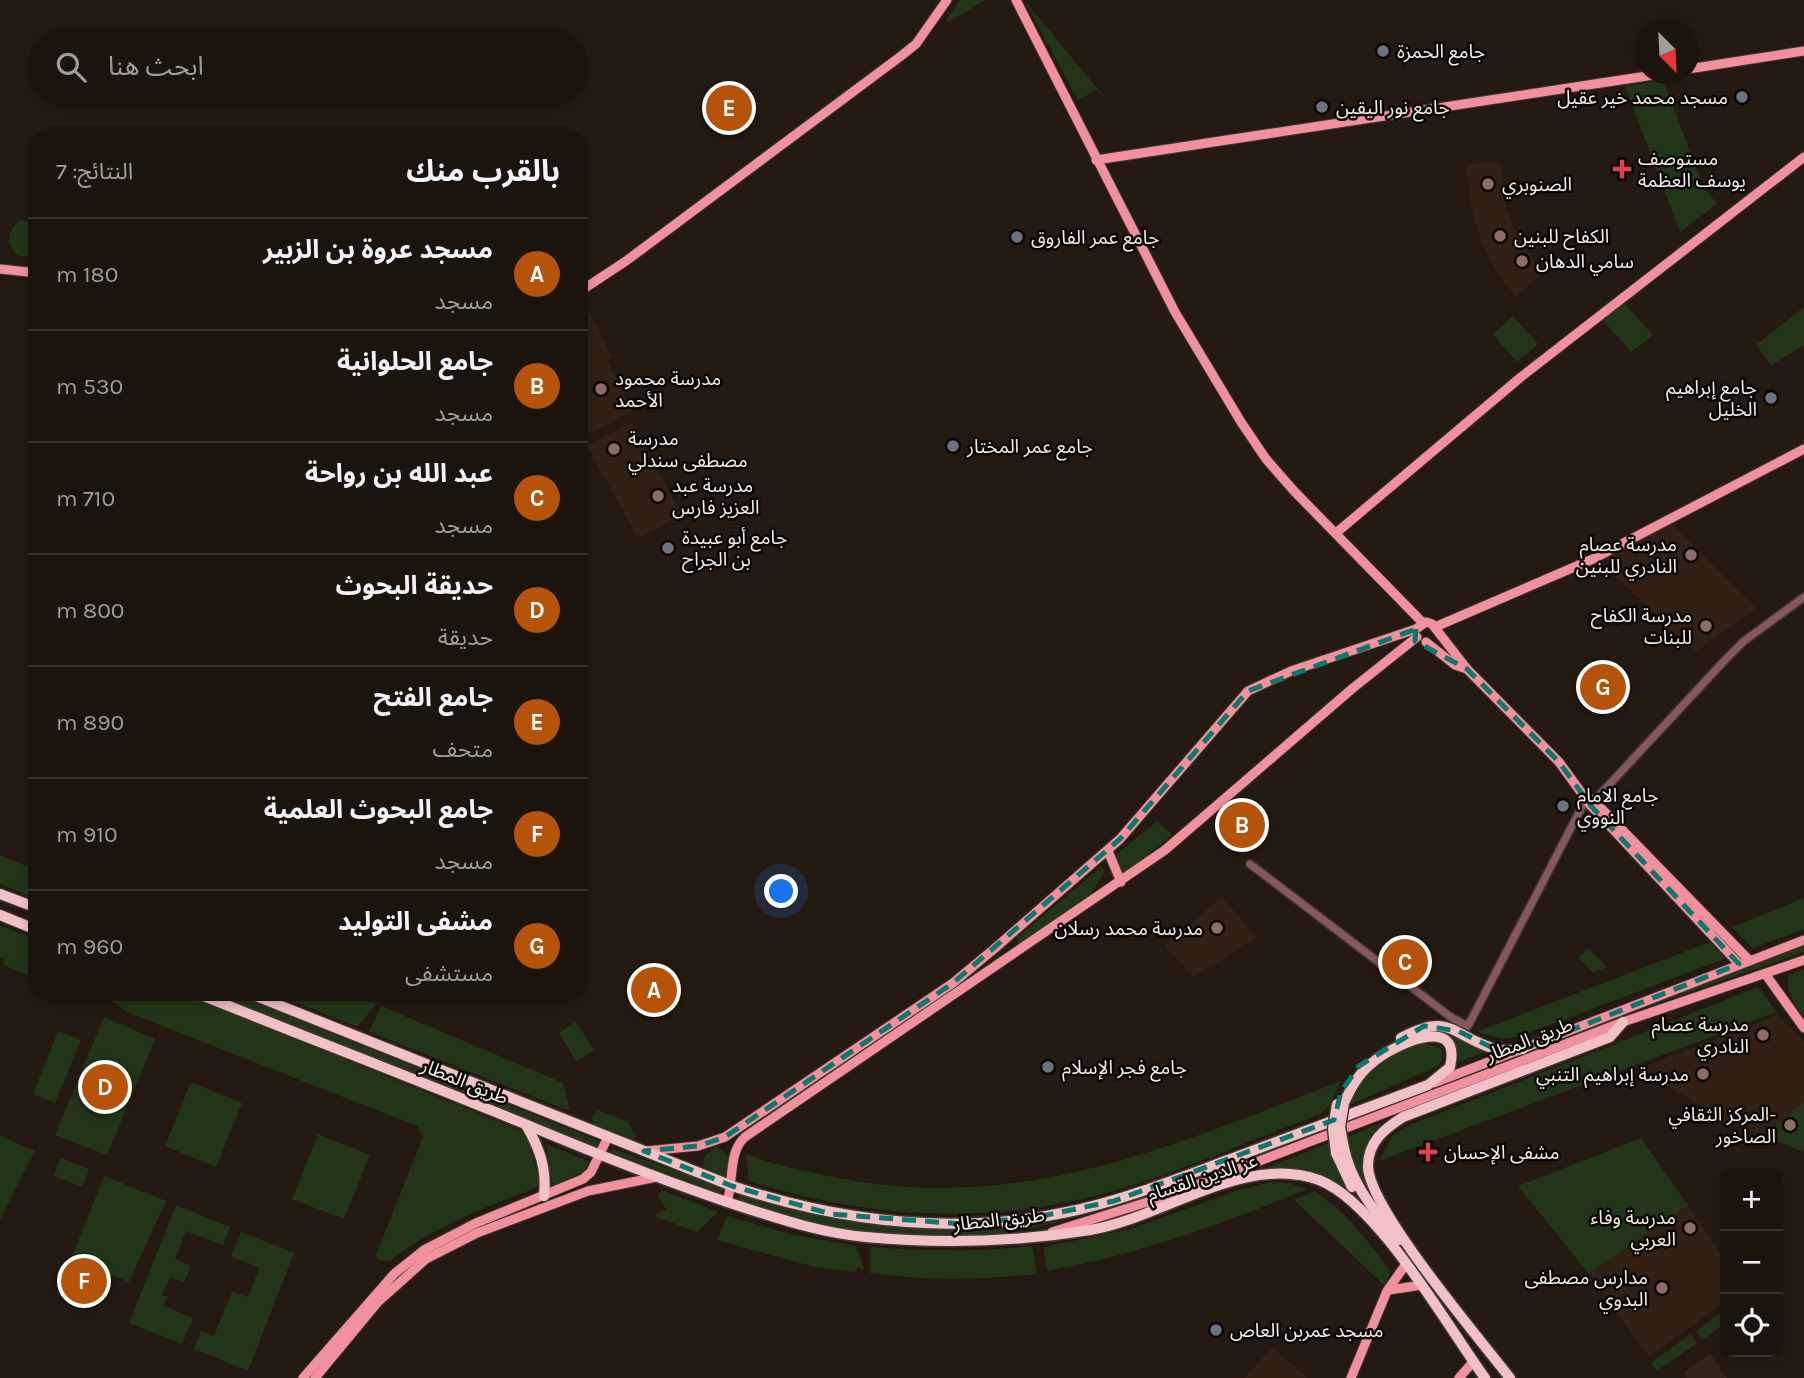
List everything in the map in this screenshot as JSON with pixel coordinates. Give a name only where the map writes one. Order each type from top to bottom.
[{"type":"highway","points":[[0,894],[28,905]]},
{"type":"highway","points":[[0,915],[28,926]]},
{"type":"highway","name":"طريق المطار","points":[[216,1001],[599,1155],[792,1224],[862,1237],[963,1243],[1047,1233]]},
{"type":"highway","name":"طريق المطار","points":[[268,1001],[732,1186],[797,1207],[866,1219],[963,1224],[1037,1217],[1076,1210],[1146,1190],[1428,1085]]},
{"type":"highway","points":[[1421,1263],[1371,1185],[1369,1157],[1376,1140],[1384,1130],[1403,1117],[1610,1037],[1623,1022]]},
{"type":"highway","points":[[1380,1231],[1344,1174],[1340,1127],[1341,1103],[1346,1083],[1369,1057],[1424,1026],[1437,1024],[1448,1027],[1497,1050],[1523,1049]]},
{"type":"highway","points":[[1341,1103],[1354,1081],[1372,1062],[1416,1038],[1438,1036],[1446,1040],[1452,1058],[1450,1067],[1428,1085]]},
{"type":"highway","points":[[526,1125],[538,1145],[546,1175],[544,1196]]},
{"type":"highway","points":[[1340,1150],[1353,1178],[1381,1220],[1421,1263],[1510,1378]]},
{"type":"highway","name":"عز الدين القسام","points":[[1047,1233],[1091,1230],[1247,1177],[1273,1172],[1296,1173],[1323,1182],[1380,1231],[1422,1285],[1485,1378]]},
{"type":"main road","points":[[588,286],[626,261],[901,57],[916,44],[947,0]]},
{"type":"main road","points":[[1016,0],[1175,312],[1237,417],[1266,459],[1336,533],[1419,630],[1426,642],[1455,665],[1467,669]]},
{"type":"main road","points":[[1699,67],[1804,51]]},
{"type":"main road","points":[[1096,160],[1636,78]]},
{"type":"main road","points":[[1336,533],[1521,377],[1804,157]]},
{"type":"main road","points":[[0,269],[28,272]]},
{"type":"main road","points":[[644,1151],[698,1146],[733,1132],[953,984],[1108,851],[1248,691],[1291,671],[1419,630],[1436,630],[1593,559],[1804,449]]},
{"type":"main road","points":[[727,1202],[732,1186],[736,1148],[745,1137],[1002,960],[1121,882],[1192,828],[1419,630]]},
{"type":"main road","points":[[1426,642],[1433,639],[1436,630]]},
{"type":"main road","points":[[1436,630],[1467,669],[1559,762],[1591,799],[1591,806],[1744,962]]},
{"type":"main road","points":[[1108,851],[1121,882]]},
{"type":"main road","name":"طريق المطار","points":[[1428,1085],[1804,940]]},
{"type":"main road","name":"طريق المطار","points":[[1047,1233],[1172,1194],[1623,1022],[1804,960]]},
{"type":"main road","points":[[1766,975],[1804,1028]]},
{"type":"main road","points":[[303,1378],[401,1267],[451,1234],[583,1179],[608,1137]]},
{"type":"main road","points":[[315,1378],[378,1302],[426,1259],[477,1233],[587,1191],[657,1177]]},
{"type":"main road","points":[[583,1179],[587,1191]]},
{"type":"main road","points":[[1351,1378],[1387,1291],[1406,1264]]},
{"type":"main road","points":[[1387,1291],[1422,1285]]},
{"type":"main road","points":[[1456,1336],[1471,1337],[1471,1327]]},
{"type":"main road","points":[[1459,1378],[1471,1359],[1471,1343],[1491,1353]]},
{"type":"street","points":[[1250,864],[1452,1018],[1468,1026],[1591,799],[1744,640],[1804,597]]},
{"type":"highlighted area","points":[[1416,629],[1415,641],[1467,669],[1559,762],[1591,806],[1739,964],[1523,1049],[1497,1050],[1458,1031],[1424,1026],[1359,1066],[1341,1092],[1334,1120],[1114,1201],[1037,1217],[963,1224],[831,1214],[732,1186],[644,1151],[698,1146],[725,1137],[953,983],[1120,839],[1248,691]]},
{"type":"shaded area","points":[[1500,161],[1506,207],[1519,239],[1542,274],[1516,297],[1496,271],[1482,242],[1472,210],[1466,165]]},
{"type":"shaded area","points":[[588,309],[612,357],[607,360],[632,411],[588,434]]},
{"type":"shaded area","points":[[631,422],[682,515],[638,538],[588,445]]},
{"type":"shaded area","points":[[1672,524],[1757,608],[1695,652],[1607,568],[1611,564],[1606,558]]},
{"type":"shaded area","name":"مدرسة محمد رسلان","points":[[1222,896],[1256,938],[1193,977],[1165,946]]},
{"type":"shaded area","points":[[1778,1015],[1804,1043],[1804,1101],[1764,1136],[1739,1128],[1638,1069]]},
{"type":"shaded area","name":"مدارس مصطفى البدوي","points":[[1688,1205],[1720,1253],[1720,1306],[1649,1357],[1589,1274]]},
{"type":"shaded area","points":[[1272,1347],[1307,1378],[1245,1378]]},
{"type":"shaded area","points":[[1710,1354],[1727,1378],[1687,1378],[1683,1372]]},
{"type":"green space","points":[[960,0],[985,0],[949,22],[946,20]]},
{"type":"green space","points":[[1024,0],[1106,99],[1096,90],[1078,100]]},
{"type":"green space","points":[[1665,84],[1703,186],[1717,204],[1680,232],[1625,86]]},
{"type":"green space","points":[[21,220],[28,222],[28,256],[20,256],[11,247],[9,240]]},
{"type":"green space","points":[[1623,302],[1653,335],[1631,352],[1602,319]]},
{"type":"green space","points":[[1804,307],[1804,345],[1771,365],[1756,345]]},
{"type":"green space","points":[[1513,316],[1538,344],[1517,362],[1493,334]]},
{"type":"green space","points":[[1157,821],[1172,835],[1124,874],[1116,855]]},
{"type":"green space","points":[[0,855],[28,866],[28,895],[0,884]]},
{"type":"green space","points":[[1101,867],[1105,871],[1089,897],[1018,944],[1018,937]]},
{"type":"green space","points":[[1804,898],[1804,929],[1753,948],[1732,927]]},
{"type":"green space","points":[[0,925],[28,936],[28,975],[3,965],[5,959],[0,957]]},
{"type":"green space","points":[[1710,942],[1726,958],[1521,1036],[1503,1039],[1476,1032]]},
{"type":"green space","points":[[1804,946],[1804,952],[1624,1015]]},
{"type":"green space","points":[[1588,948],[1607,967],[1593,972],[1578,958]]},
{"type":"green space","points":[[1804,969],[1804,1017],[1791,997],[1788,981],[1789,975]]},
{"type":"green space","points":[[1758,987],[1777,1012],[1379,1161],[1392,1136],[1405,1127]]},
{"type":"green space","points":[[112,1001],[201,1001],[521,1131],[530,1144],[540,1186],[443,1227],[390,1261],[378,1260],[376,1255],[423,1137],[417,1126],[127,1012]]},
{"type":"green space","points":[[232,1001],[250,1001],[599,1141],[597,1147]]},
{"type":"green space","points":[[293,1001],[368,1001],[376,1004],[357,1027]]},
{"type":"green space","points":[[381,1006],[563,1083],[570,1111],[369,1032]]},
{"type":"green space","points":[[104,1017],[155,1039],[107,1155],[55,1135]]},
{"type":"green space","points":[[576,1022],[594,1050],[576,1061],[559,1033]]},
{"type":"green space","points":[[58,1031],[81,1040],[55,1103],[33,1094]]},
{"type":"green space","points":[[1445,1031],[1491,1050],[1459,1062],[1454,1040]]},
{"type":"green space","points":[[1425,1043],[1441,1049],[1443,1058],[1438,1066],[1350,1105],[1355,1093],[1370,1073],[1401,1051]]},
{"type":"green space","points":[[1341,1081],[1331,1104],[1320,1114],[1133,1185],[1069,1202],[1029,1209],[948,1214],[867,1208],[749,1181],[746,1154],[828,1176],[897,1186],[964,1187],[1028,1181],[1153,1151]]},
{"type":"green space","points":[[191,1082],[242,1103],[216,1167],[165,1146]]},
{"type":"green space","name":"المركز الثقافي- الصاخور","points":[[1804,1101],[1804,1152],[1764,1136]]},
{"type":"green space","points":[[598,1110],[627,1121],[636,1136],[634,1139],[594,1124],[592,1117]]},
{"type":"green space","points":[[1381,1123],[1369,1139],[1364,1155],[1364,1172],[1369,1191],[1353,1162],[1347,1137]]},
{"type":"green space","points":[[318,1134],[370,1155],[344,1219],[292,1199]]},
{"type":"green space","points":[[0,1136],[35,1151],[0,1220]]},
{"type":"green space","points":[[1641,1138],[1688,1205],[1589,1274],[1518,1186]]},
{"type":"green space","points":[[1329,1143],[1342,1179],[1357,1201],[1336,1184],[1316,1174],[1294,1168],[1268,1167]]},
{"type":"green space","points":[[546,1144],[590,1162],[583,1172],[553,1186]]},
{"type":"green space","points":[[716,1146],[729,1157],[727,1177],[703,1167],[705,1156]]},
{"type":"green space","points":[[612,1148],[723,1188],[721,1193],[611,1152]]},
{"type":"green space","points":[[60,1158],[89,1169],[82,1187],[54,1176]]},
{"type":"green space","points":[[104,1176],[166,1201],[129,1282],[76,1261],[61,1296],[57,1294]]},
{"type":"green space","points":[[1272,1182],[1289,1183],[1307,1189],[1179,1237],[1114,1256],[1047,1271],[1043,1247],[1130,1229],[1239,1190]]},
{"type":"green space","points":[[662,1190],[718,1212],[697,1232],[654,1216],[666,1209],[658,1196]]},
{"type":"green space","points":[[1315,1191],[1347,1218],[1382,1260],[1390,1271],[1385,1286],[1294,1200]]},
{"type":"green space","points":[[740,1195],[822,1216],[906,1228],[976,1230],[1070,1220],[991,1235],[927,1239],[895,1237],[799,1219],[737,1201]]},
{"type":"green space","points":[[176,1205],[230,1227],[223,1245],[186,1231],[175,1259],[191,1266],[184,1282],[170,1277],[162,1295],[167,1297],[164,1306],[193,1318],[182,1344],[129,1323]]},
{"type":"green space","points":[[727,1216],[790,1234],[856,1246],[864,1270],[858,1267],[855,1272],[815,1267],[717,1240]]},
{"type":"green space","points":[[241,1232],[294,1253],[248,1371],[194,1349],[201,1331],[214,1336],[232,1292],[248,1297],[259,1268],[231,1256]]},
{"type":"green space","points":[[1032,1246],[1037,1274],[953,1279],[870,1273],[870,1247],[951,1250]]},
{"type":"green space","points":[[1720,1314],[1720,1327],[1702,1340],[1696,1331]]},
{"type":"green space","points":[[1691,1334],[1697,1343],[1657,1371],[1651,1363]]},
{"type":"place","name":"جامع الحمزة","points":[[1383,51]]},
{"type":"place","name":"مسجد محمد خير عقيل","points":[[1742,97]]},
{"type":"place","name":"جامع نور اليقين","points":[[1322,107]]},
{"type":"place","name":"جامع الفتح","points":[[729,108]]},
{"type":"place","name":"مستوصف يوسف العظمة","points":[[1622,169]]},
{"type":"place","name":"الصنوبري","points":[[1488,184]]},
{"type":"place","name":"الكفاح للبنين","points":[[1500,236]]},
{"type":"place","name":"جامع عمر الفاروق","points":[[1017,237]]},
{"type":"place","name":"سامي الدهان","points":[[1522,261]]},
{"type":"place","name":"مدرسة محمود الأحمد","points":[[601,389]]},
{"type":"place","name":"جامع إبراهيم الخليل","points":[[1771,398]]},
{"type":"place","name":"جامع عمر المختار","points":[[953,446]]},
{"type":"place","name":"مدرسة مصطفى سندلي","points":[[614,449]]},
{"type":"place","name":"مدرسة عبد العزيز فارس","points":[[658,496]]},
{"type":"place","name":"جامع أبو عبيدة بن الجراح","points":[[668,548]]},
{"type":"place","name":"مدرسة عصام النادري للبنين","points":[[1691,555]]},
{"type":"place","name":"مدرسة الكفاح للبنات","points":[[1706,626]]},
{"type":"place","name":"مشفى التوليد","points":[[1603,687]]},
{"type":"place","name":"جامع الامام النووي","points":[[1563,806]]},
{"type":"place","name":"جامع الحلوانية","points":[[1242,825]]},
{"type":"place","name":"مدرسة محمد رسلان","points":[[1217,928]]},
{"type":"place","name":"عبد الله بن رواحة","points":[[1405,962]]},
{"type":"place","name":"مسجد عروة بن الزبير","points":[[654,990]]},
{"type":"place","name":"مدرسة عصام النادري","points":[[1763,1035]]},
{"type":"place","name":"جامع فجر الإسلام","points":[[1048,1067]]},
{"type":"place","name":"مدرسة إبراهيم التنبي","points":[[1703,1074]]},
{"type":"place","name":"حديقة البحوث","points":[[105,1087]]},
{"type":"place","name":"المركز الثقافي- الصاخور","points":[[1790,1125]]},
{"type":"place","name":"مشفى الإحسان","points":[[1428,1152]]},
{"type":"place","name":"مدرسة وفاء العربي","points":[[1690,1228]]},
{"type":"place","name":"جامع البحوث العلمية","points":[[84,1281]]},
{"type":"place","name":"مدارس مصطفى البدوي","points":[[1662,1288]]},
{"type":"place","name":"مسجد عمربن العاص","points":[[1216,1330]]}]
